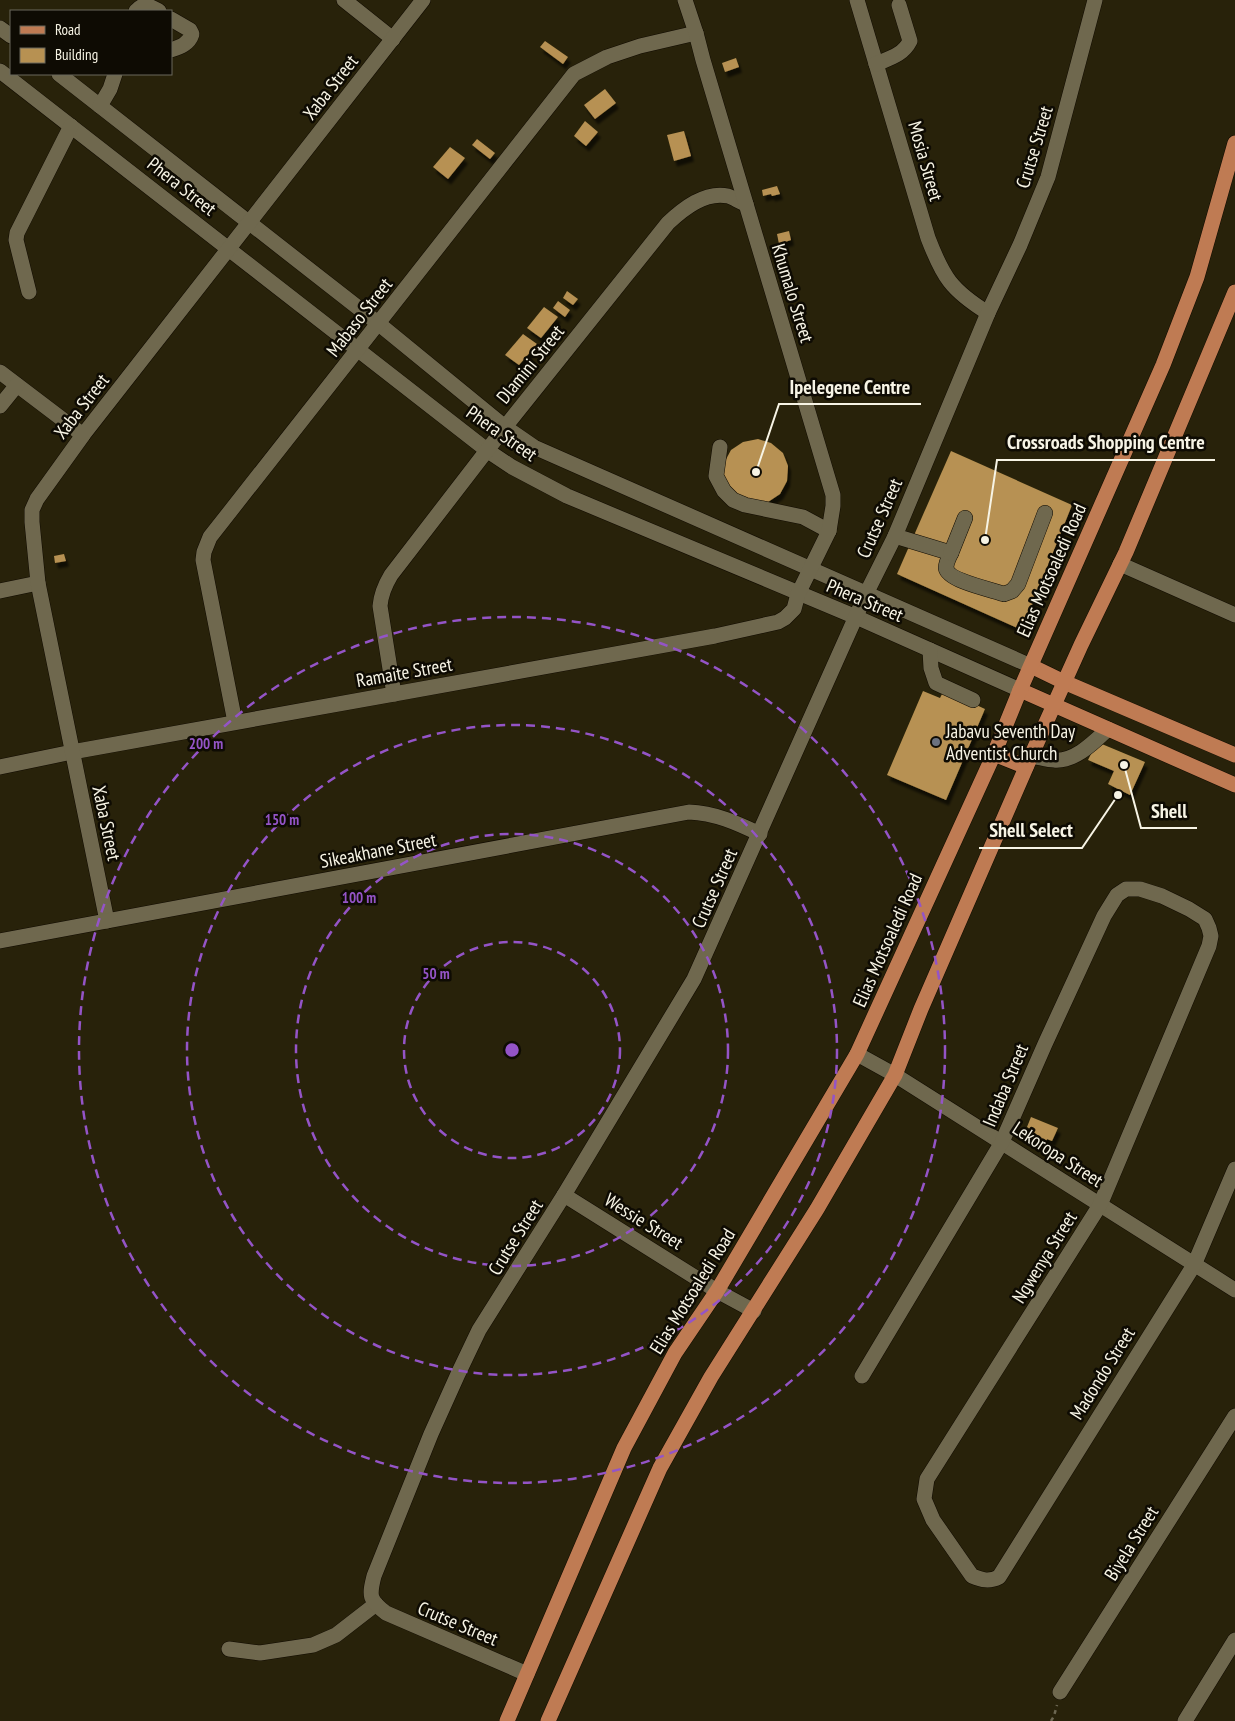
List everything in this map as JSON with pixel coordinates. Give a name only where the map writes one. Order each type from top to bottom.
[{"type":"main road","name":"Elias Motsoaledi Road","points":[[507,1721],[624,1448],[675,1353],[717,1290],[796,1160],[857,1054],[994,754],[1020,690],[1163,366],[1197,277],[1235,143]]},
{"type":"main road","points":[[548,1721],[563,1691],[660,1468],[711,1377],[817,1210],[895,1075],[921,1009],[1053,705],[1120,564],[1235,292]]},
{"type":"main road","name":"Phera Street","points":[[1031,666],[1235,755]]},
{"type":"main road","name":"Phera Street","points":[[1020,690],[1235,785]]},
{"type":"main road","points":[[1163,753],[1173,729]]},
{"type":"main road","points":[[994,754],[1029,761]]},
{"type":"street","points":[[344,0],[393,39]]},
{"type":"street","name":"Xaba Street","points":[[107,921],[38,583],[32,510],[36,499],[46,484],[83,435],[423,0]]},
{"type":"street","name":"Khumalo Street","points":[[685,0],[833,495],[834,506],[828,531],[798,594]]},
{"type":"street","name":"Mosia Street","points":[[857,0],[934,256],[944,275],[958,291],[966,299],[988,313]]},
{"type":"street","name":"Crutse Street","points":[[528,1674],[386,1613],[372,1599],[370,1591],[374,1576],[431,1434],[479,1330],[564,1195],[694,979],[866,594],[895,536],[988,313],[1020,245],[1048,177],[1095,0]]},
{"type":"street","points":[[137,10],[144,5],[157,10]]},
{"type":"street","points":[[876,64],[901,54],[910,41],[899,5]]},
{"type":"street","points":[[172,20],[190,30],[192,34],[187,43],[172,50]]},
{"type":"street","name":"Mabaso Street","points":[[235,722],[203,560],[210,537],[574,74],[607,57],[640,46],[696,33]]},
{"type":"street","name":"Phera Street","points":[[0,71],[230,248],[488,451],[512,467],[566,496],[856,617],[1020,690]]},
{"type":"street","name":"Phera Street","points":[[60,75],[379,324],[505,427],[534,448],[1031,666]]},
{"type":"street","points":[[100,106],[117,75]]},
{"type":"street","points":[[29,292],[16,240],[17,233],[71,126]]},
{"type":"street","name":"Dlamini Street","points":[[394,694],[380,606],[384,587],[391,575],[505,427],[668,223],[688,207],[708,197],[727,196],[746,204]]},
{"type":"street","points":[[0,372],[83,435]]},
{"type":"street","points":[[0,406],[18,385]]},
{"type":"street","points":[[720,447],[716,476],[724,491],[733,500],[745,505],[803,517],[828,531]]},
{"type":"street","points":[[966,518],[946,567],[948,573],[956,579],[1004,594],[1012,591],[1018,584],[1045,513]]},
{"type":"street","points":[[895,536],[951,553]]},
{"type":"street","points":[[1120,564],[1235,614]]},
{"type":"street","points":[[0,591],[38,583]]},
{"type":"street","name":"Ramaite Street","points":[[0,767],[72,752],[769,625],[778,622],[790,614],[798,594]]},
{"type":"street","points":[[930,650],[931,668],[936,683],[972,700]]},
{"type":"street","points":[[1029,761],[1065,759],[1091,744],[1108,729]]},
{"type":"street","name":"Sikeakhane Street","points":[[0,941],[689,812],[718,816],[760,834]]},
{"type":"street","name":"Indaba Street","points":[[862,1376],[1002,1142],[1068,993],[1116,894],[1126,889],[1140,889],[1162,896],[1205,919],[1210,928]]},
{"type":"street","name":"Ngwenya Street","points":[[983,1580],[972,1576],[933,1520],[924,1499],[927,1479],[1100,1205],[1204,960],[1211,936],[1210,928]]},
{"type":"street","name":"Lekoropa Street","points":[[857,1054],[895,1075],[1235,1290]]},
{"type":"street","name":"Madondo Street","points":[[983,1580],[993,1580],[999,1577],[1194,1265],[1235,1169]]},
{"type":"street","name":"Wessie Street","points":[[564,1195],[754,1311]]},
{"type":"street","name":"Biyela Street","points":[[1060,1692],[1235,1416]]},
{"type":"street","points":[[229,1649],[260,1653],[313,1645],[336,1636],[376,1604]]},
{"type":"street","points":[[1185,1721],[1234,1644]]},
{"type":"building","points":[[545,41],[568,57],[563,64],[540,47]]},
{"type":"building","points":[[736,58],[739,67],[725,72],[722,63]]},
{"type":"building","points":[[605,89],[616,103],[595,119],[584,105]]},
{"type":"building","points":[[585,121],[598,132],[586,146],[574,136]]},
{"type":"building","points":[[684,131],[691,156],[674,161],[667,135]]},
{"type":"building","points":[[477,139],[495,153],[490,159],[472,145]]},
{"type":"building","points":[[450,147],[465,158],[448,179],[433,167]]},
{"type":"building","points":[[777,186],[780,194],[763,196],[762,190]]},
{"type":"building","points":[[789,231],[791,240],[779,244],[777,234]]},
{"type":"building","points":[[567,291],[578,299],[573,305],[563,298]]},
{"type":"building","points":[[558,301],[570,310],[565,317],[553,308]]},
{"type":"building","points":[[544,307],[558,317],[541,338],[527,328]]},
{"type":"building","points":[[523,334],[537,344],[519,365],[505,355]]},
{"type":"building","points":[[758,439],[771,443],[783,453],[788,466],[787,481],[780,494],[768,502],[740,500],[723,477],[724,463],[731,450],[743,442]]},
{"type":"building","points":[[951,451],[1072,505],[1022,630],[897,574]]},
{"type":"building","points":[[64,554],[66,561],[55,563],[54,556]]},
{"type":"building","name":"Jabavu Seventh Day Adventist Church","points":[[944,690],[985,709],[946,800],[887,775],[923,691],[940,698]]},
{"type":"building","points":[[1097,742],[1145,762],[1130,795],[1108,784],[1114,771],[1088,760]]},
{"type":"building","points":[[1031,1117],[1058,1128],[1052,1141],[1047,1139],[1046,1142],[1028,1134],[1030,1129],[1027,1127]]},
{"type":"place","name":"Ipelegene Centre","points":[[756,472]]},
{"type":"place","name":"Crossroads Shopping Centre","points":[[985,540]]},
{"type":"place","name":"Jabavu Seventh Day Adventist Church","points":[[936,742]]},
{"type":"place","name":"Shell","points":[[1124,765]]},
{"type":"place","name":"Shell Select","points":[[1118,795]]}]
